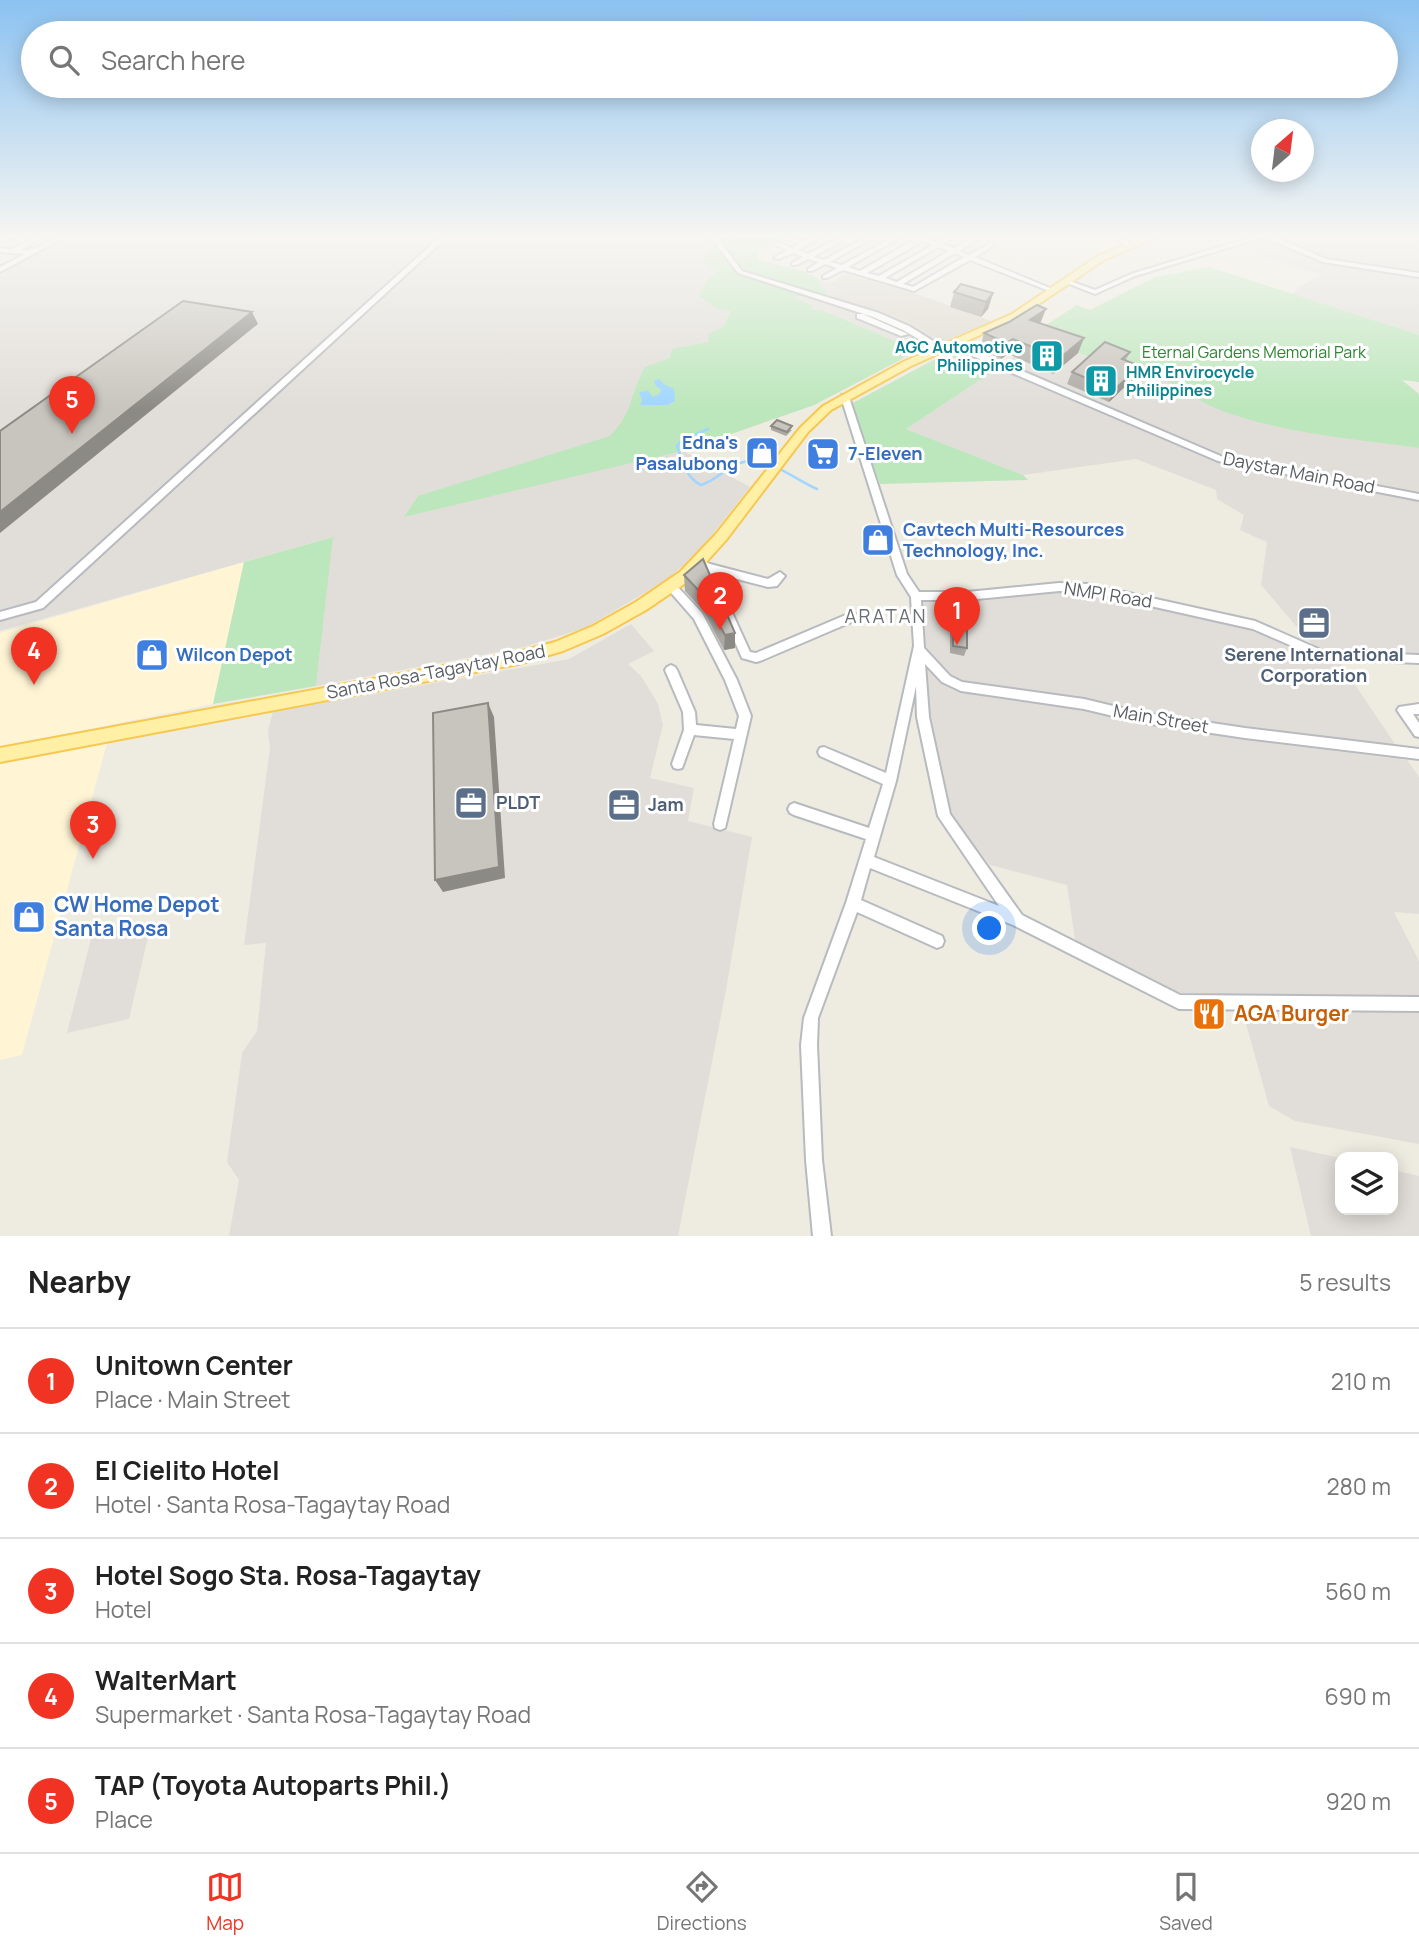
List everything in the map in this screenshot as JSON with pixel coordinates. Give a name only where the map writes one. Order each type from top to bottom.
[{"type":"main road","name":"Santa Rosa-Tagaytay Road","points":[[0,755],[537,654],[575,641],[619,620],[703,565],[780,460],[817,415],[845,397],[946,347],[1007,321],[1050,294]]},
{"type":"street","points":[[0,616],[38,605],[381,294]]},
{"type":"street","name":"Daystar Main Road","points":[[811,294],[891,321],[946,347],[968,350],[1221,459],[1419,496]]},
{"type":"street","points":[[845,397],[902,575],[916,596],[923,718],[944,816],[1017,920]]},
{"type":"street","points":[[703,565],[768,583],[773,583],[780,576]]},
{"type":"street","points":[[703,565],[746,654],[750,657],[756,658],[792,645],[852,617]]},
{"type":"street","points":[[671,587],[698,616],[731,680],[745,716],[720,824]]},
{"type":"street","name":"NMPI Road","points":[[916,596],[967,596],[1059,587],[1088,588],[1255,625],[1322,655],[1419,659]]},
{"type":"street","points":[[822,1236],[814,1160],[810,1031],[815,1005],[853,903],[890,781],[918,648]]},
{"type":"street","name":"Main Street","points":[[918,648],[946,678],[961,686],[1084,704],[1138,717],[1245,733],[1419,754]]},
{"type":"street","points":[[671,670],[689,712],[690,730],[678,764]]},
{"type":"street","points":[[1419,709],[1403,710],[1419,732]]},
{"type":"street","points":[[690,730],[741,736]]},
{"type":"street","points":[[824,752],[890,781]]},
{"type":"street","points":[[794,809],[873,835]]},
{"type":"street","points":[[866,860],[1017,920],[1179,1002],[1419,1004]]},
{"type":"street","points":[[853,903],[937,942]]},
{"type":"shaded area","points":[[0,294],[841,294],[837,298],[909,321],[943,342],[902,359],[814,405],[683,451],[750,487],[700,550],[668,579],[585,628],[524,647],[316,686],[332,537],[0,631]]},
{"type":"shaded area","points":[[840,294],[915,294],[991,321],[943,342],[909,321],[836,298]]},
{"type":"shaded area","points":[[1293,294],[1419,294],[1419,335]]},
{"type":"shaded area","points":[[1039,340],[1164,371],[1164,379],[1228,413],[1241,417],[1309,431],[1419,448],[1419,653],[1316,649],[1261,585],[1267,542],[1240,530],[1244,515],[1217,499],[1216,490],[1136,459],[1023,475],[906,429]]},
{"type":"shaded area","name":"Wilcon Depot","points":[[244,562],[213,704],[0,747],[0,633]]},
{"type":"shaded area","points":[[1065,591],[1105,596],[1256,631],[1307,655],[1341,664],[1397,747],[1244,727],[1249,740],[1407,760],[1419,777],[1419,914],[1394,912],[1419,961],[1419,1144],[1295,1121],[1269,1106],[1238,995],[1179,993],[1076,946],[1067,885],[990,865],[949,813],[927,714],[922,599],[954,604]]},
{"type":"shaded area","points":[[631,624],[654,651],[628,664],[641,676],[658,704],[663,725],[650,778],[694,788],[688,821],[752,837],[726,990],[678,1236],[229,1236],[239,1180],[227,1162],[242,1053],[257,1031],[266,943],[244,945],[270,748],[268,730],[273,712],[569,659]]},
{"type":"shaded area","name":"CW Home Depot Santa Rosa","points":[[107,743],[22,1055],[0,1060],[0,764]]},
{"type":"shaded area","points":[[151,924],[129,1019],[67,1033],[92,935]]},
{"type":"shaded area","points":[[1290,1147],[1335,1157],[1335,1215],[1398,1215],[1398,1171],[1419,1176],[1419,1236],[1311,1236]]},
{"type":"green space","points":[[700,294],[822,294],[792,297],[814,306],[811,310],[821,310],[897,342],[902,351],[902,359],[814,405],[682,451],[404,517],[418,496],[610,436],[624,418],[645,367],[670,358],[672,349],[709,342],[708,334],[723,327],[731,311],[718,309],[699,296]]},
{"type":"green space","name":"Eternal Gardens Memorial Park","points":[[1122,294],[1292,294],[1419,335],[1419,382],[1402,380],[1419,394],[1419,448],[1324,435],[1254,421],[1222,411],[1197,398],[1164,379],[1163,371],[1099,354],[1094,358],[1029,336],[1077,305],[1090,310]]},
{"type":"green space","points":[[952,350],[995,370],[906,429],[1023,475],[1028,480],[880,484],[851,404]]},
{"type":"green space","points":[[333,537],[316,686],[213,704],[244,562]]},
{"type":"water","points":[[659,379],[674,389],[675,401],[667,405],[640,405],[642,400],[639,392],[648,391],[653,397],[660,394],[661,389],[654,381]]},
{"type":"building","points":[[959,294],[992,294],[986,302]]},
{"type":"building","points":[[183,301],[252,312],[0,512],[0,431]]},
{"type":"building","points":[[1037,305],[1046,309],[1030,320],[1084,338],[1060,358],[1013,339],[1006,343],[984,333],[1009,322]]},
{"type":"building","points":[[1105,342],[1130,352],[1122,359],[1140,366],[1114,390],[1072,372]]},
{"type":"building","points":[[777,420],[792,426],[787,432],[771,426]]},
{"type":"building","points":[[758,440],[771,446],[766,451],[753,444]]},
{"type":"building","points":[[703,559],[735,633],[725,635],[704,596],[684,575]]},
{"type":"building","points":[[953,627],[967,629],[967,648],[953,646]]},
{"type":"building","name":"PLDT","points":[[488,703],[499,867],[435,880],[433,713]]},
{"type":"waterway","points":[[708,429],[681,441],[677,446],[688,474],[701,485],[735,465],[750,461],[780,469],[817,489]]},
{"type":"place","name":"AGC Automotive Philippines","points":[[1047,356]]},
{"type":"place","name":"HMR Envirocycle Philippines","points":[[1101,381]]},
{"type":"place","name":"TAP (Toyota Autoparts Phil.)","points":[[72,434]]},
{"type":"place","name":"Edna's Pasalubong","points":[[762,453]]},
{"type":"place","name":"7-Eleven","points":[[823,454]]},
{"type":"place","name":"Cavtech Multi-Resources Technology, Inc.","points":[[878,540]]},
{"type":"place","name":"Serene International Corporation","points":[[1314,623]]},
{"type":"place","name":"El Cielito Hotel","points":[[720,630]]},
{"type":"place","name":"Unitown Center","points":[[957,645]]},
{"type":"place","name":"Wilcon Depot","points":[[152,655]]},
{"type":"place","name":"WalterMart","points":[[34,685]]},
{"type":"place","name":"PLDT","points":[[471,803]]},
{"type":"place","name":"Jam","points":[[624,805]]},
{"type":"place","name":"Hotel Sogo Sta. Rosa-Tagaytay","points":[[93,859]]},
{"type":"place","name":"CW Home Depot Santa Rosa","points":[[29,917]]},
{"type":"place","name":"AGA Burger","points":[[1209,1014]]},
{"type":"district","name":"ARATAN","points":[[886,616]]}]
